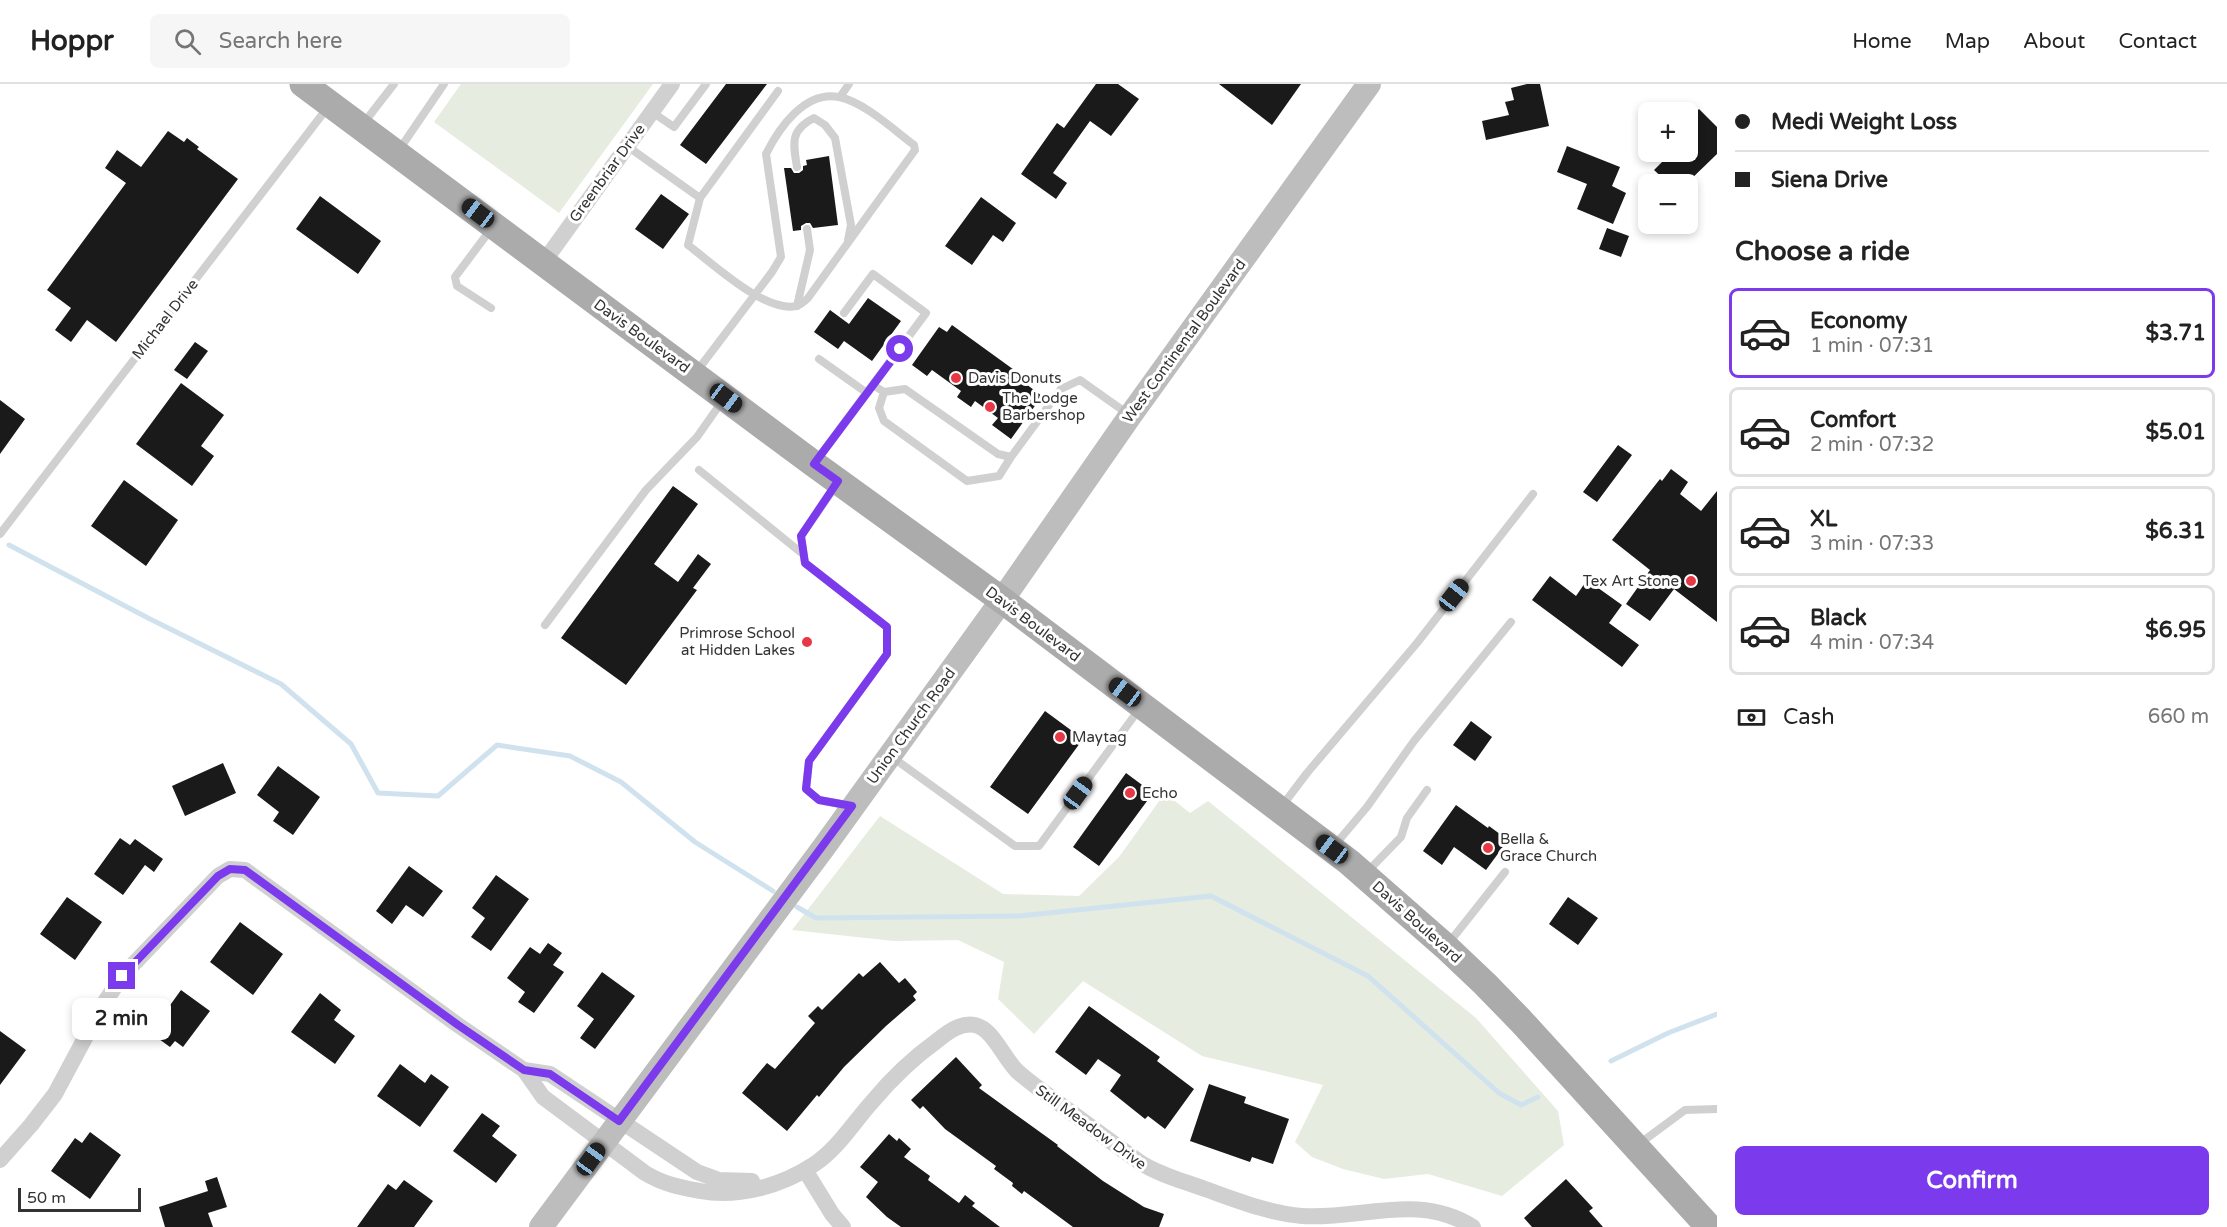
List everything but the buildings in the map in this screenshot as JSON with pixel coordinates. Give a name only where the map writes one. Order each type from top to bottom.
[{"type":"main road","name":"Davis Boulevard","points":[[303,84],[814,464],[1002,600],[1364,875],[1446,947],[1521,1020],[1709,1227]]},
{"type":"street","name":"Greenbriar Drive","points":[[543,263],[672,84]]},
{"type":"street","name":"West Continental Boulevard","points":[[1002,600],[1130,416],[1370,84]]},
{"type":"street","name":"Union Church Road","points":[[541,1227],[1002,600]]},
{"type":"street","points":[[0,1160],[55,1094],[122,976],[218,876],[236,868],[245,870],[458,1025],[524,1070]]},
{"type":"street","name":"Still Meadow Drive","points":[[524,1070],[543,1097],[659,1182],[674,1187],[708,1192],[734,1193],[786,1180],[805,1170],[830,1151],[909,1063],[950,1031],[973,1024],[991,1035],[1009,1063],[1029,1081],[1141,1163],[1160,1173],[1256,1207],[1287,1214],[1334,1215],[1413,1208],[1439,1211],[1473,1227]]},
{"type":"street","name":"Still Meadow Drive","points":[[524,1070],[550,1074],[686,1166],[708,1176],[731,1182],[786,1180]]},
{"type":"street","points":[[805,1170],[832,1214],[843,1227]]},
{"type":"lane","points":[[360,127],[394,84]]},
{"type":"lane","points":[[652,112],[674,127],[706,84]]},
{"type":"lane","points":[[840,97],[849,84]]},
{"type":"lane","points":[[397,153],[441,85]]},
{"type":"lane","points":[[694,374],[753,295],[772,272],[781,257],[766,154],[774,138],[792,114],[812,101],[828,96],[840,97],[857,104],[914,145],[915,150],[808,298],[797,306],[779,305],[753,295],[688,244],[700,198],[778,90]]},
{"type":"lane","name":"Michael Drive","points":[[0,534],[330,104]]},
{"type":"lane","points":[[797,167],[794,149],[795,133],[804,123],[814,118],[825,125],[835,138],[851,225],[847,244]]},
{"type":"lane","points":[[627,146],[700,198]]},
{"type":"lane","points":[[491,308],[457,286],[455,277],[494,225]]},
{"type":"lane","points":[[797,306],[810,250],[807,229]]},
{"type":"lane","points":[[814,464],[926,313],[873,274],[844,313]]},
{"type":"lane","points":[[819,359],[867,393]]},
{"type":"lane","points":[[884,392],[879,408],[884,421],[967,481],[999,476],[1061,389],[1080,380],[1130,416]]},
{"type":"lane","points":[[873,385],[884,392],[905,389],[998,454],[1011,457]]},
{"type":"lane","points":[[545,625],[646,490],[697,437],[726,398]]},
{"type":"lane","points":[[699,470],[804,555]]},
{"type":"lane","points":[[838,481],[801,536],[805,563],[887,627],[887,654],[809,761],[806,789],[819,800],[852,806]]},
{"type":"lane","points":[[1280,809],[1307,773],[1417,643],[1533,494]]},
{"type":"lane","points":[[1332,849],[1367,807],[1414,741],[1511,622]]},
{"type":"lane","points":[[889,755],[1015,846],[1040,846],[1142,705]]},
{"type":"lane","points":[[1364,875],[1401,837],[1407,818],[1427,790]]},
{"type":"lane","points":[[1446,947],[1505,872]]},
{"type":"lane","points":[[1636,1147],[1685,1110],[1717,1109]]},
{"type":"shaded area","points":[[461,84],[653,84],[559,213],[434,122]]},
{"type":"shaded area","points":[[1165,793],[1190,813],[1208,801],[1476,1018],[1558,1111],[1564,1145],[1502,1196],[1428,1174],[1384,1179],[1343,1169],[1312,1157],[1295,1142],[1323,1085],[1202,1056],[1083,981],[1034,1034],[998,999],[1004,962],[958,940],[894,941],[792,930],[880,816],[1003,894],[1079,896],[1119,857]]},
{"type":"waterway","points":[[9,545],[281,684],[351,744],[378,793],[438,796],[497,745],[570,756],[621,782],[695,842],[773,891]]},
{"type":"waterway","points":[[797,907],[816,918],[1019,916],[1211,896],[1368,976],[1499,1093],[1521,1105],[1538,1097]]},
{"type":"waterway","points":[[1611,1061],[1668,1033],[1717,1014]]},
{"type":"place","name":"Davis Donuts","points":[[956,378]]},
{"type":"place","name":"The Lodge Barbershop","points":[[990,407]]},
{"type":"place","name":"Tex Art Stone","points":[[1691,581]]},
{"type":"place","name":"Primrose School at Hidden Lakes","points":[[807,642]]},
{"type":"place","name":"Maytag","points":[[1060,737]]},
{"type":"place","name":"Echo","points":[[1130,793]]},
{"type":"place","name":"Bella & Grace Church","points":[[1488,848]]},
{"type":"route","points":[[122,976],[218,876],[230,869],[245,870],[458,1025],[524,1070],[550,1074],[619,1121],[852,806],[819,800],[806,789],[809,761],[887,654],[887,627],[805,563],[801,536],[838,481],[814,464],[900,349]]}]
